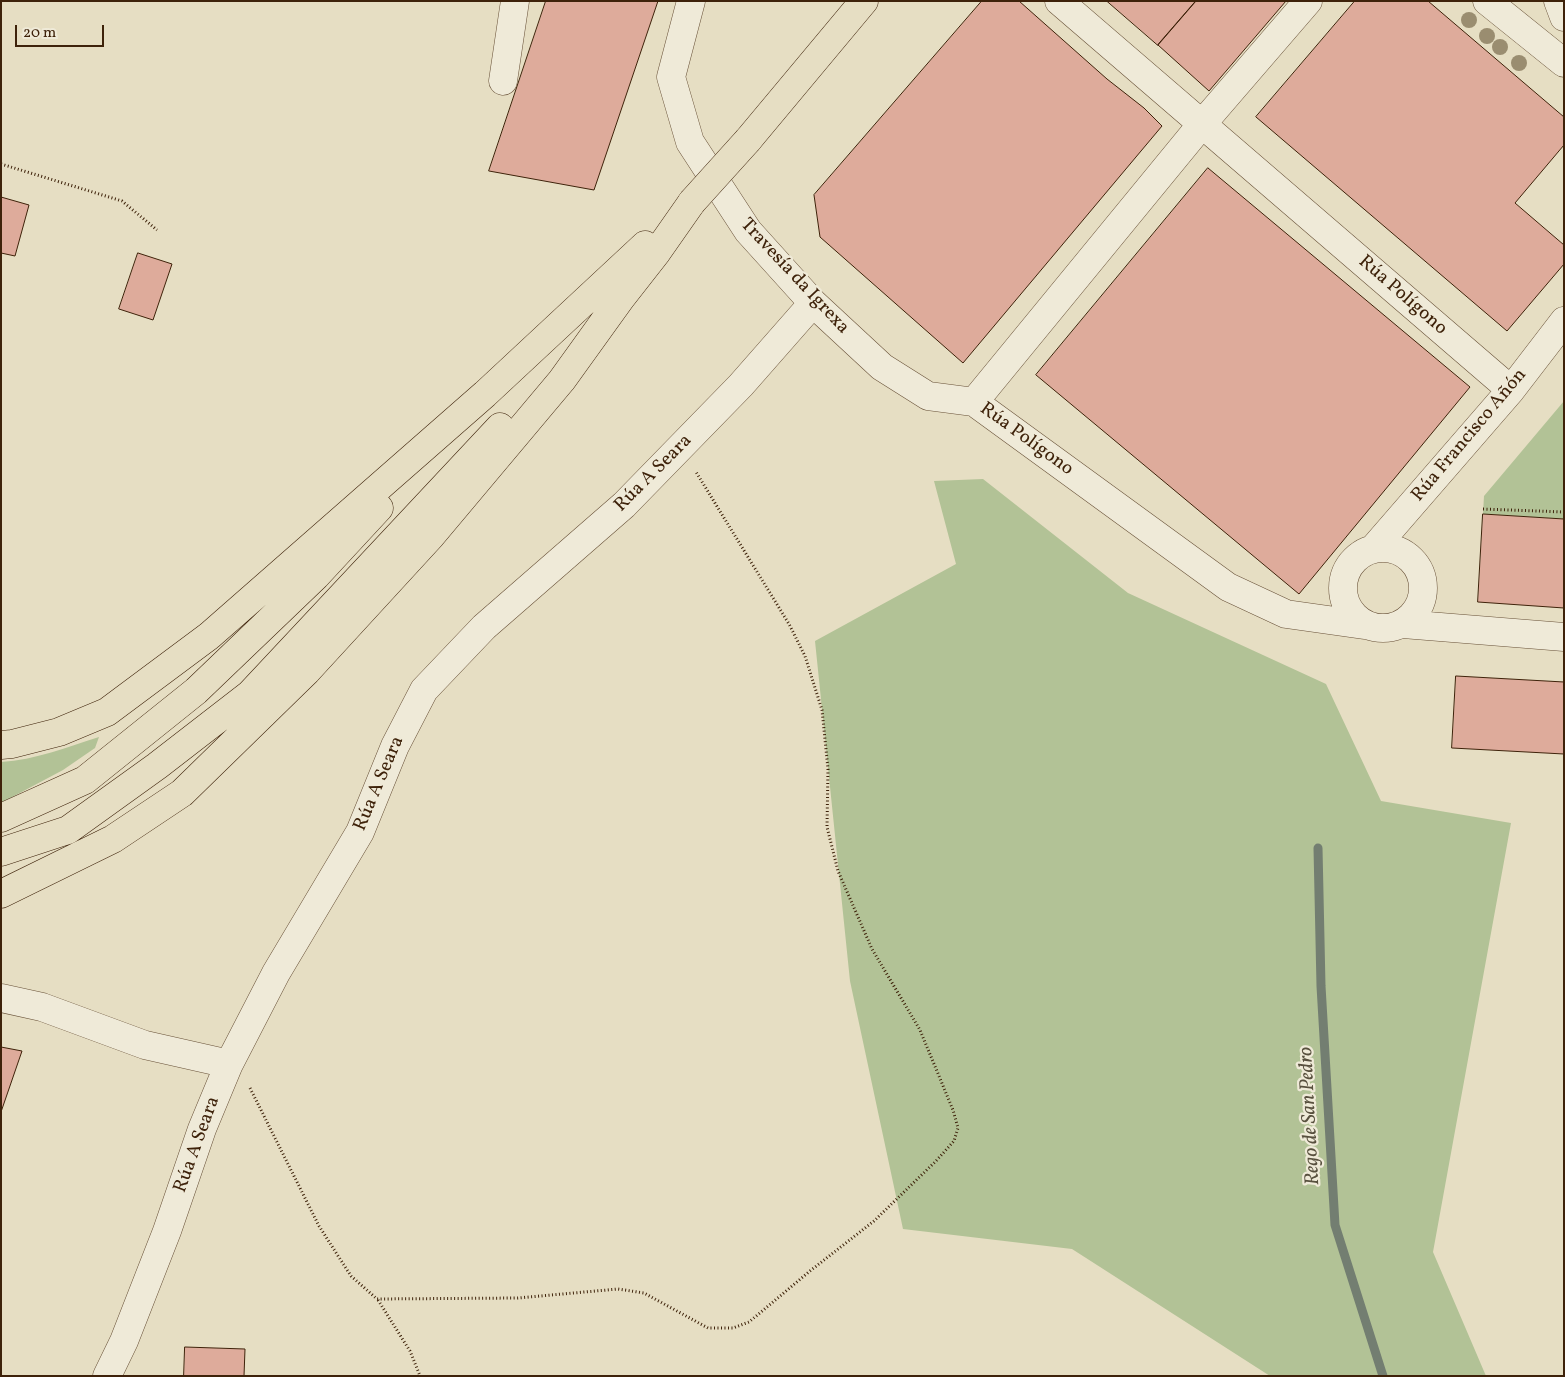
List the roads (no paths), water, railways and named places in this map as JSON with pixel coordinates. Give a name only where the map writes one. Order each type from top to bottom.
[{"type":"highway","points":[[1,745],[59,732],[107,712],[209,636],[486,394],[692,202],[748,140],[864,1]]},
{"type":"highway","points":[[1,894],[113,839],[182,793],[307,671],[431,536],[562,380],[692,202]]},
{"type":"highway","points":[[1,852],[68,830],[157,766],[250,694],[621,298]]},
{"type":"highway","points":[[1,818],[85,780],[196,691],[316,576],[486,394]]},
{"type":"street","points":[[503,81],[515,1]]},
{"type":"street","name":"Travesía da Igrexa","points":[[691,1],[671,77],[690,142],[748,232],[813,303],[882,367],[928,396],[974,402]]},
{"type":"street","name":"Rúa Polígono","points":[[1059,1],[1511,390]]},
{"type":"street","name":"Rúa Polígono","points":[[1308,1],[1202,124],[974,402],[1228,587],[1286,614],[1364,625]]},
{"type":"street","points":[[1487,1],[1564,63]]},
{"type":"street","points":[[1558,1],[1564,17]]},
{"type":"street","name":"Rúa A Seara","points":[[107,1376],[124,1341],[160,1250],[202,1129],[229,1064],[276,973],[360,832],[395,746],[424,690],[484,627],[624,505],[742,385],[813,303]]},
{"type":"street","name":"Rúa Francisco Añón","points":[[1374,548],[1511,390],[1564,322]]},
{"type":"street","points":[[1374,548],[1387,548],[1399,551],[1410,558],[1418,568],[1422,580],[1423,593],[1420,605],[1413,616],[1403,624],[1377,629],[1364,625],[1354,618],[1347,607],[1343,596],[1342,583],[1346,571],[1353,560],[1362,553],[1374,548]]},
{"type":"street","points":[[1403,624],[1564,637]]},
{"type":"street","points":[[1,998],[42,1007],[145,1045],[229,1064]]},
{"type":"waterway","name":"Rego de San Pedro","points":[[1318,848],[1321,986],[1335,1225],[1383,1376]]}]
